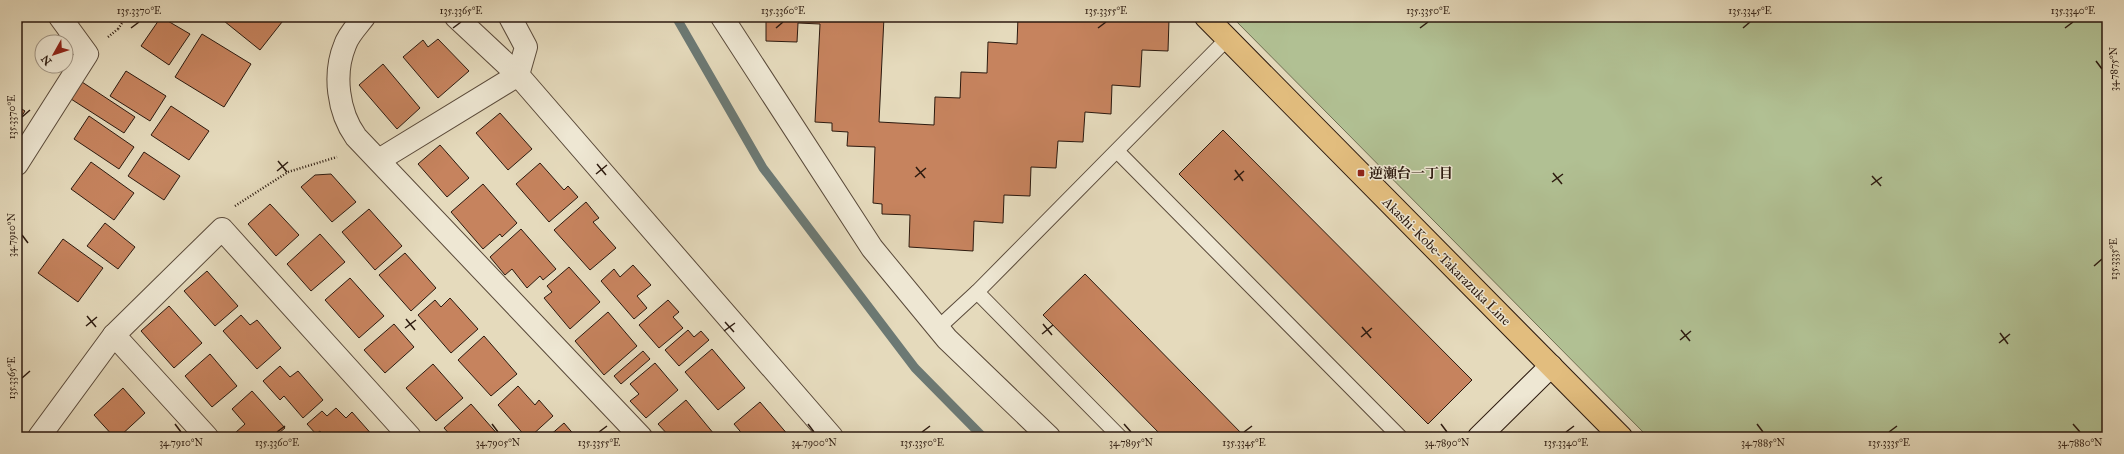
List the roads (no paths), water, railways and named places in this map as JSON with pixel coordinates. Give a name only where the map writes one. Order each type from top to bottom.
[{"type":"main road","name":"Akashi-Kobe-Takarazuka Line","points":[[1206,17],[1621,437]]},
{"type":"street","points":[[17,164],[88,54],[60,17]]},
{"type":"street","points":[[364,17],[345,44],[338,72],[340,99],[347,124],[356,137],[640,437]]},
{"type":"street","points":[[456,17],[518,75],[832,437]]},
{"type":"street","points":[[379,160],[518,75],[526,47],[510,17]]},
{"type":"street","points":[[722,17],[872,248],[947,339],[1049,437]]},
{"type":"street","points":[[39,437],[114,335],[222,229],[410,437]]},
{"type":"street","points":[[114,335],[207,437]]},
{"type":"street","points":[[1479,437],[1551,366]]},
{"type":"lane","points":[[938,328],[977,292],[1227,39]]},
{"type":"lane","points":[[1117,151],[1400,437]]},
{"type":"lane","points":[[977,292],[1120,437]]},
{"type":"waterway","points":[[676,17],[763,168],[915,368],[983,437]]},
{"type":"place","name":"逆瀬台一丁目","points":[[1361,173]]}]
